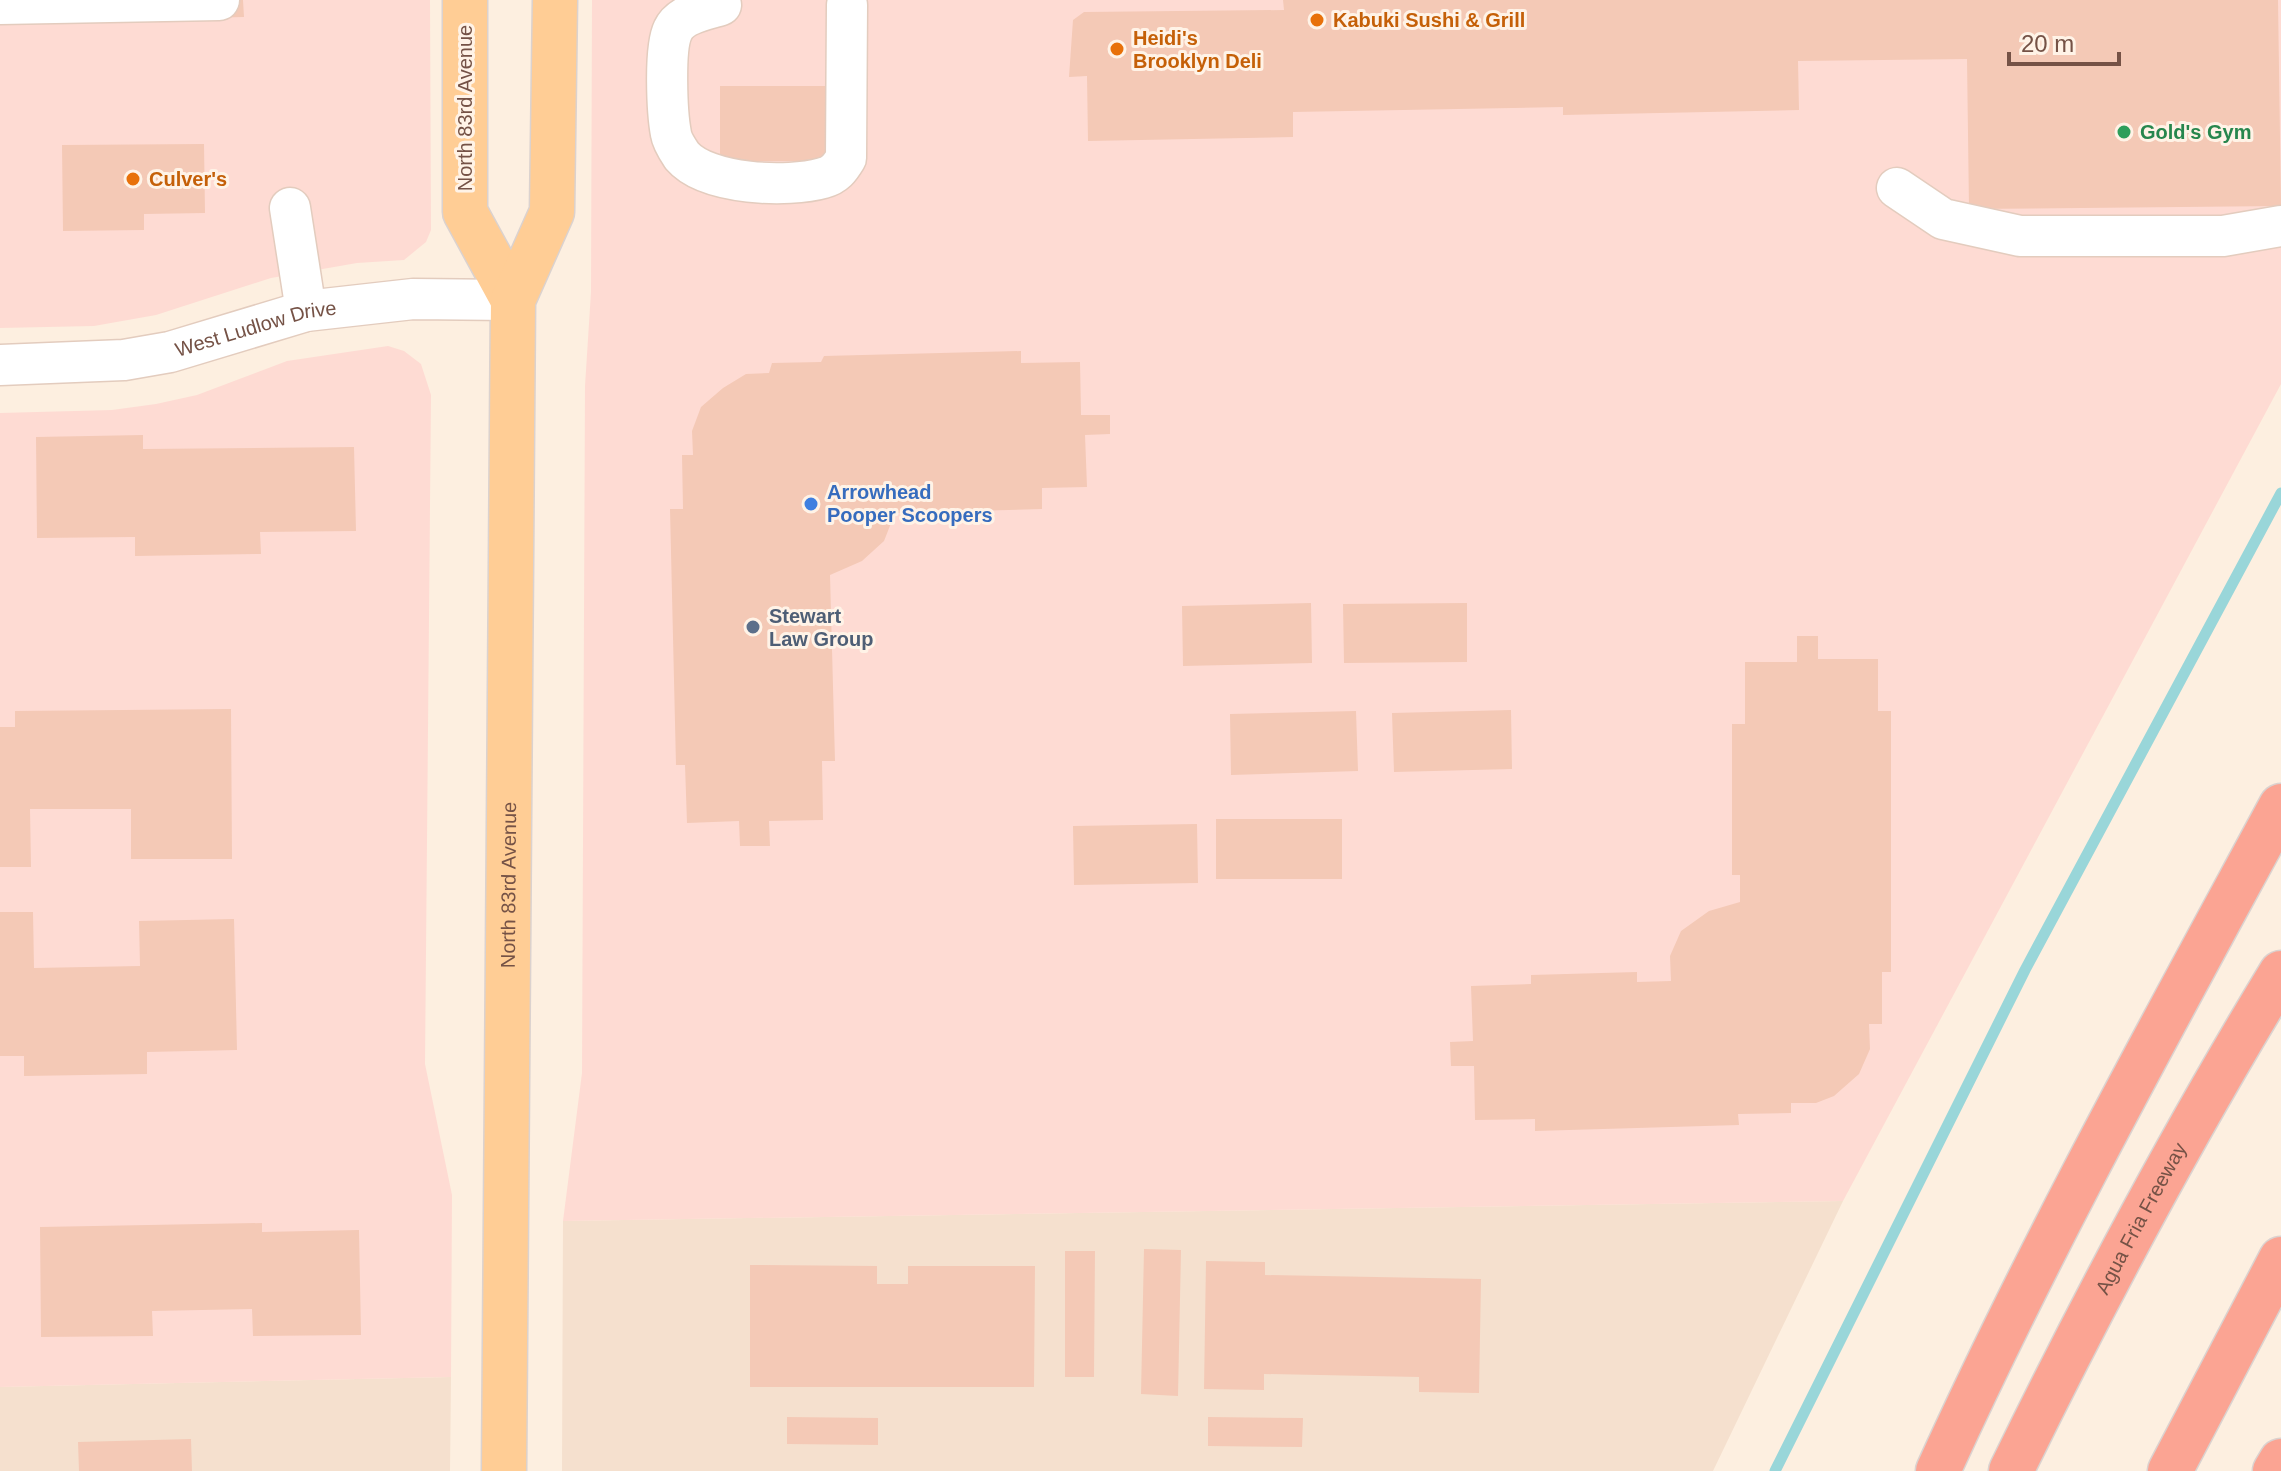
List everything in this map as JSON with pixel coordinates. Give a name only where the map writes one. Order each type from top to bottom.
[{"type":"highway","points":[[1938,1471],[1986,1366],[2099,1141],[2281,806]]},
{"type":"highway","name":"Agua Fria Freeway","points":[[2011,1471],[2119,1253],[2198,1109],[2281,973]]},
{"type":"highway","points":[[2170,1471],[2281,1259]]},
{"type":"highway","points":[[2275,1471],[2281,1461]]},
{"type":"main road","name":"North 83rd Avenue","points":[[465,0],[465,212],[513,300]]},
{"type":"main road","name":"North 83rd Avenue","points":[[504,1471],[513,300],[552,212],[555,0]]},
{"type":"street","points":[[0,4],[219,0]]},
{"type":"street","points":[[721,5],[682,18],[673,30],[669,52],[671,137],[682,155],[699,171],[731,180],[793,181],[823,178],[837,171],[846,158],[847,5]]},
{"type":"street","points":[[1897,188],[1943,219],[2020,236],[2223,236],[2281,226]]},
{"type":"street","points":[[290,208],[306,311]]},
{"type":"street","name":"West Ludlow Drive","points":[[0,365],[124,360],[170,352],[306,311],[413,299],[513,300]]},
{"type":"shaded area","points":[[0,0],[430,0],[431,230],[426,242],[404,260],[357,263],[271,278],[156,315],[94,326],[0,328]]},
{"type":"shaded area","points":[[592,0],[2281,0],[2281,384],[1843,1201],[563,1221],[582,1073],[585,386],[591,292]]},
{"type":"shaded area","points":[[388,346],[404,351],[421,364],[431,395],[425,1064],[452,1195],[451,1377],[0,1387],[0,413],[112,410],[156,404],[197,395],[287,361]]},
{"type":"shaded area","points":[[1843,1201],[1713,1471],[562,1471],[563,1221]]},
{"type":"shaded area","points":[[451,1377],[450,1471],[0,1471],[0,1387]]},
{"type":"building","points":[[203,0],[243,0],[244,17],[204,18]]},
{"type":"building","points":[[1283,0],[2278,0],[2281,206],[1969,209],[1967,59],[1798,61],[1799,110],[1563,115],[1563,107],[1293,112],[1293,137],[1088,141],[1087,76],[1069,77],[1073,20],[1084,12],[1284,10]]},
{"type":"building","points":[[720,86],[837,86],[837,161],[720,161]]},
{"type":"building","name":"Culver's","points":[[204,144],[205,213],[144,214],[144,230],[63,231],[62,145]]},
{"type":"building","points":[[1021,351],[1021,363],[1080,362],[1081,415],[1110,415],[1110,434],[1085,435],[1087,487],[1042,488],[1042,509],[895,513],[884,541],[862,561],[830,575],[835,761],[822,761],[823,820],[769,821],[770,846],[740,846],[739,821],[687,823],[685,765],[676,765],[670,509],[683,509],[682,455],[693,455],[692,431],[701,407],[746,374],[769,373],[772,363],[821,362],[824,356]]},
{"type":"building","points":[[143,435],[143,449],[354,447],[356,531],[260,532],[261,554],[135,556],[135,537],[37,538],[36,437]]},
{"type":"building","points":[[1311,603],[1312,663],[1183,666],[1182,606]]},
{"type":"building","points":[[1467,603],[1467,662],[1344,663],[1343,604]]},
{"type":"building","points":[[1797,636],[1818,636],[1818,659],[1878,659],[1878,711],[1891,711],[1891,972],[1882,972],[1882,1024],[1869,1024],[1870,1049],[1859,1074],[1834,1096],[1816,1103],[1791,1103],[1791,1113],[1738,1114],[1739,1125],[1535,1131],[1535,1119],[1475,1120],[1474,1066],[1451,1066],[1450,1042],[1473,1041],[1471,986],[1531,984],[1531,975],[1637,972],[1637,982],[1671,981],[1670,956],[1681,931],[1709,911],[1740,902],[1740,875],[1732,875],[1732,724],[1745,724],[1745,662],[1797,662]]},
{"type":"building","points":[[231,709],[232,859],[131,859],[131,809],[30,809],[31,867],[0,867],[0,727],[15,727],[15,711]]},
{"type":"building","points":[[1511,710],[1512,769],[1394,772],[1392,713]]},
{"type":"building","points":[[1356,711],[1358,771],[1231,775],[1230,714]]},
{"type":"building","points":[[1216,819],[1342,819],[1342,879],[1216,879]]},
{"type":"building","points":[[1197,824],[1198,883],[1074,885],[1073,826]]},
{"type":"building","points":[[0,912],[33,912],[34,968],[140,966],[139,921],[234,919],[237,1050],[147,1052],[147,1074],[24,1076],[24,1056],[0,1056]]},
{"type":"building","points":[[262,1223],[262,1232],[359,1230],[361,1335],[253,1336],[252,1309],[152,1311],[153,1336],[41,1337],[40,1227]]},
{"type":"building","points":[[1144,1249],[1181,1250],[1178,1396],[1141,1394]]},
{"type":"building","points":[[1065,1251],[1095,1251],[1094,1377],[1065,1377]]},
{"type":"building","points":[[1206,1261],[1265,1262],[1265,1275],[1481,1279],[1479,1393],[1419,1392],[1419,1377],[1264,1374],[1264,1390],[1204,1389]]},
{"type":"building","points":[[750,1265],[877,1266],[877,1284],[908,1284],[908,1266],[1035,1266],[1034,1387],[750,1387]]},
{"type":"building","points":[[787,1417],[878,1418],[878,1445],[787,1444]]},
{"type":"building","points":[[1208,1417],[1303,1418],[1302,1447],[1208,1446]]},
{"type":"building","points":[[191,1439],[192,1471],[79,1471],[78,1442]]},
{"type":"waterway","points":[[1775,1471],[2025,970],[2281,493]]},
{"type":"place","name":"Kabuki Sushi & Grill","points":[[1317,20]]},
{"type":"place","name":"Heidi's Brooklyn Deli","points":[[1117,49]]},
{"type":"place","name":"Gold's Gym","points":[[2124,132]]},
{"type":"place","name":"Culver's","points":[[133,179]]},
{"type":"place","name":"Arrowhead Pooper Scoopers","points":[[811,504]]},
{"type":"place","name":"Stewart Law Group","points":[[753,627]]}]
